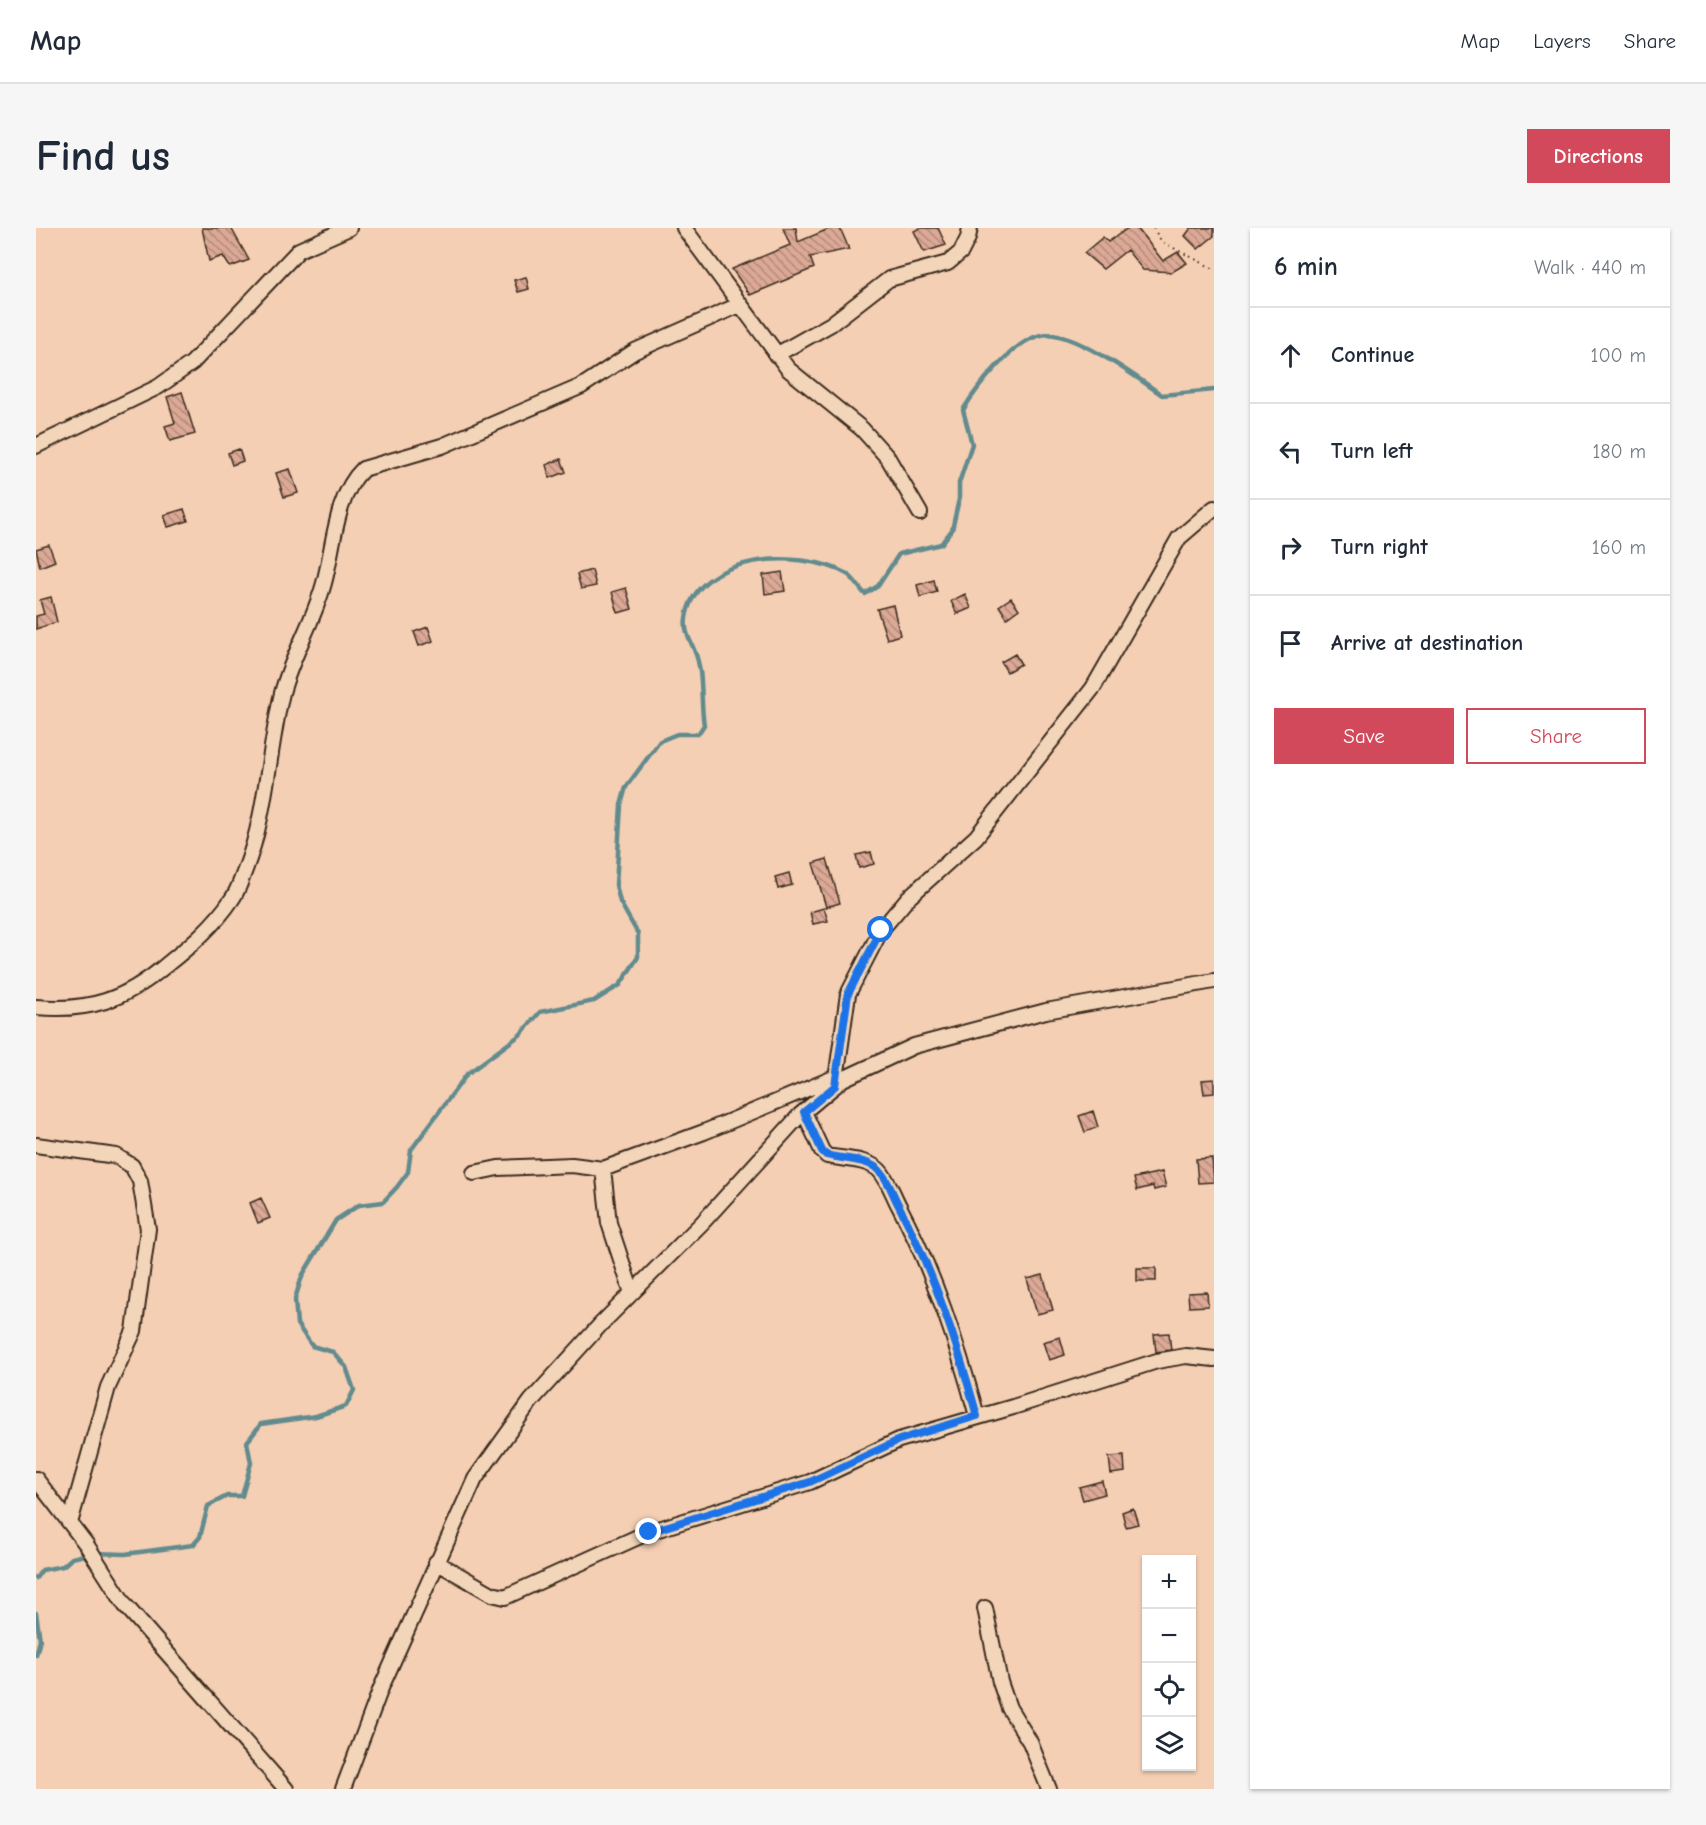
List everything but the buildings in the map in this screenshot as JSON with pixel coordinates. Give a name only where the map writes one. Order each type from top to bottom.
[{"type":"street","points":[[36,446],[158,387],[192,363],[299,250],[349,228]]},
{"type":"street","points":[[684,228],[739,306],[788,369],[862,429],[888,458],[920,513]]},
{"type":"street","points":[[776,355],[831,324],[889,279],[948,263],[961,252],[970,228]]},
{"type":"street","points":[[36,1007],[89,1007],[123,996],[156,975],[205,934],[234,898],[253,850],[270,775],[283,691],[319,604],[339,516],[354,478],[363,469],[442,447],[582,386],[635,351],[739,306]]},
{"type":"street","points":[[343,1789],[381,1688],[475,1479],[531,1401],[835,1081],[848,994],[881,930],[908,898],[976,837],[1093,688],[1179,538],[1214,508]]},
{"type":"street","points":[[474,1173],[498,1168],[561,1166],[603,1169],[843,1079],[914,1046],[1046,1011],[1214,981]]},
{"type":"street","points":[[804,1112],[826,1155],[871,1164],[879,1170],[912,1230],[944,1306],[977,1416]]},
{"type":"street","points":[[36,1145],[116,1156],[132,1166],[140,1181],[147,1229],[134,1331],[108,1387],[70,1523]]},
{"type":"street","points":[[603,1169],[609,1223],[632,1293]]},
{"type":"street","points":[[436,1562],[492,1594],[505,1597],[649,1532],[810,1482],[899,1440],[1013,1407],[1157,1361],[1186,1356],[1214,1359]]},
{"type":"street","points":[[36,1479],[86,1544],[125,1605],[286,1789]]},
{"type":"street","points":[[985,1608],[1000,1682],[1009,1708],[1030,1742],[1049,1789]]},
{"type":"path","points":[[1153,228],[1162,242],[1214,269]]},
{"type":"waterway","points":[[36,1578],[42,1570],[63,1566],[72,1558],[93,1553],[125,1554],[193,1545],[200,1537],[208,1506],[227,1496],[242,1496],[251,1463],[247,1442],[261,1424],[316,1416],[346,1406],[354,1390],[346,1367],[333,1352],[312,1346],[297,1324],[295,1299],[302,1276],[336,1220],[359,1205],[383,1202],[397,1187],[408,1172],[411,1150],[467,1074],[520,1035],[540,1012],[594,1001],[620,985],[638,957],[638,934],[620,902],[616,885],[621,805],[626,787],[660,741],[677,734],[698,734],[704,725],[700,669],[687,631],[686,618],[694,596],[709,580],[729,569],[753,562],[778,559],[804,561],[827,566],[847,574],[865,594],[878,586],[899,554],[941,544],[952,530],[959,499],[959,483],[972,444],[963,410],[997,366],[1030,339],[1041,335],[1053,335],[1085,346],[1162,395],[1214,390]]},
{"type":"waterway","points":[[36,1613],[40,1640],[36,1655]]},
{"type":"route","points":[[649,1532],[810,1482],[899,1440],[977,1416],[944,1306],[912,1230],[879,1170],[871,1164],[826,1155],[804,1112],[835,1086],[848,994],[881,930]]}]
